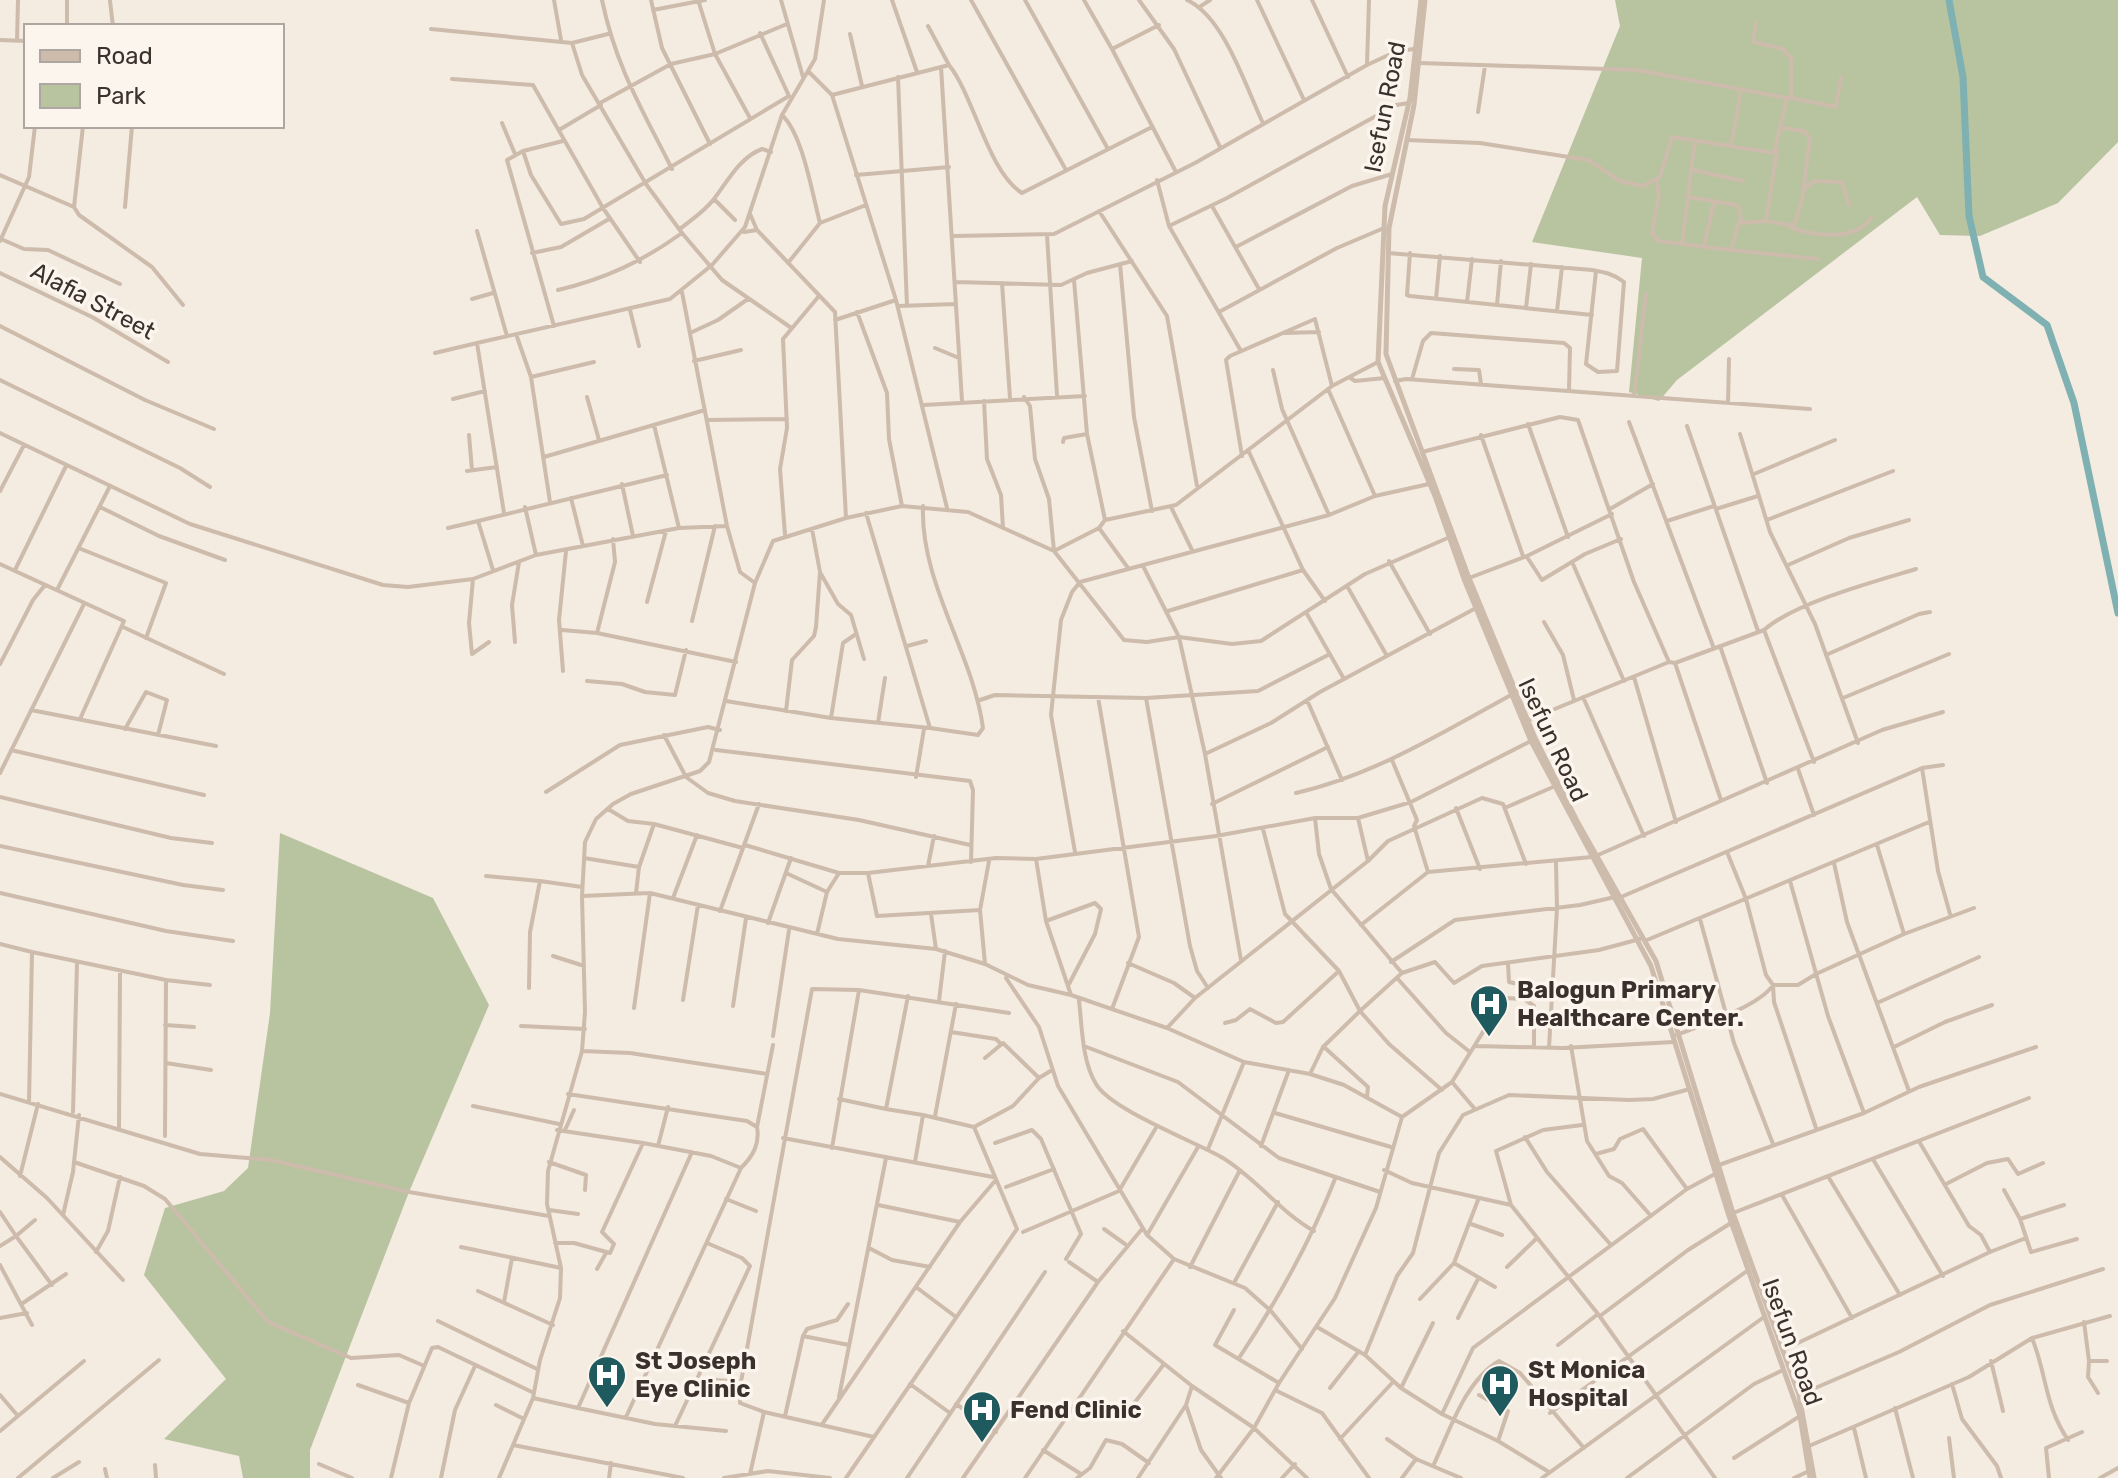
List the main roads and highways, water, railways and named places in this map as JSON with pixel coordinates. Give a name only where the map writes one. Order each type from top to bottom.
[{"type":"waterway","points":[[1949,0],[1963,77],[1969,216],[1983,277],[2047,325],[2074,403],[2118,613]]},
{"type":"place","name":"Balogun Primary Healthcare Center.","points":[[1489,1038]]},
{"type":"place","name":"St Joseph Eye Clinic","points":[[607,1409]]},
{"type":"place","name":"St Monica Hospital","points":[[1500,1418]]},
{"type":"place","name":"Fend Clinic","points":[[982,1444]]}]
